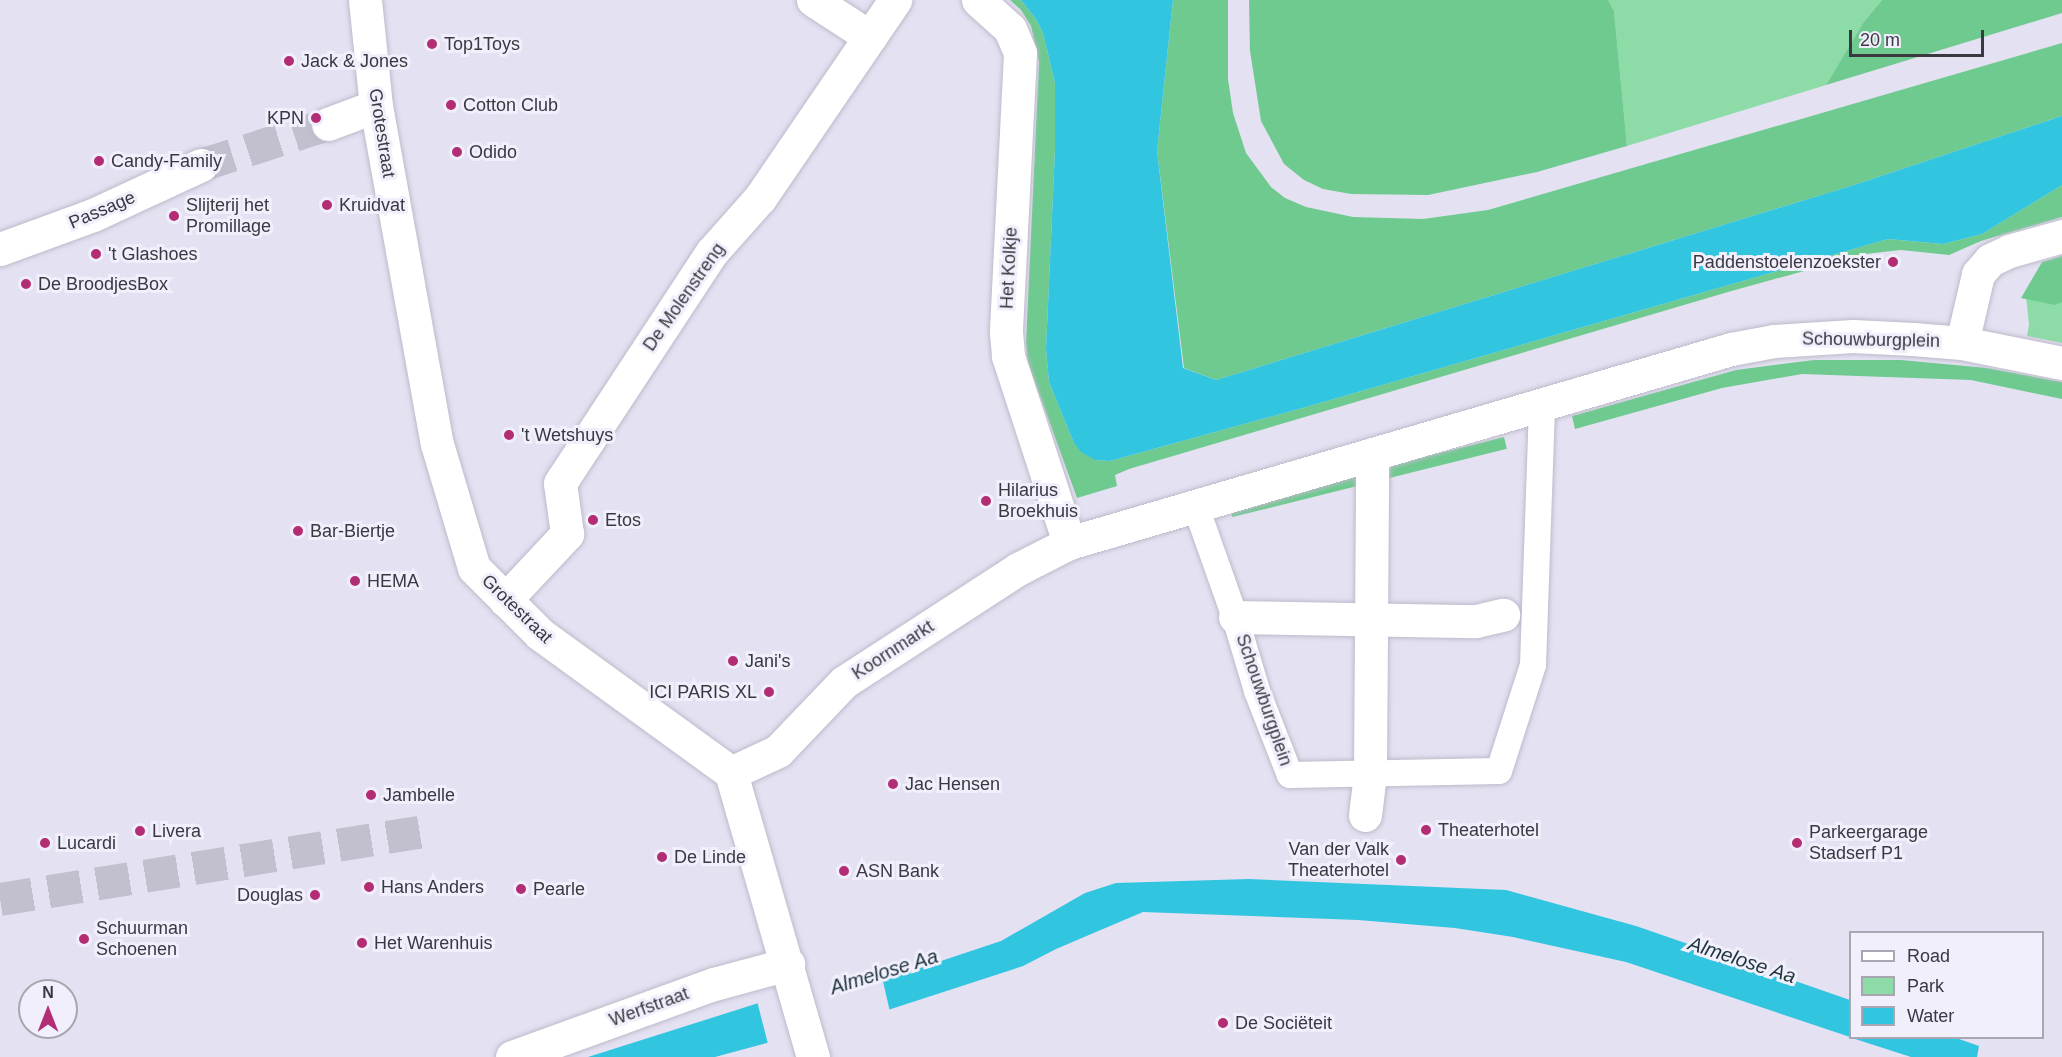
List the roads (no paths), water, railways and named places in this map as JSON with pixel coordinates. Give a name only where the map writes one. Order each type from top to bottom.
[{"type":"street","name":"Grotestraat","points":[[365,0],[376,106],[437,444],[474,568],[540,634],[731,773]]},
{"type":"street","points":[[813,0],[870,37]]},
{"type":"street","name":"De Molenstreng","points":[[505,600],[567,534],[560,483],[712,252],[760,198],[895,0]]},
{"type":"street","name":"Het Kolkje","points":[[978,0],[1010,29],[1020,53],[1006,332],[1008,356],[1069,543]]},
{"type":"street","points":[[328,124],[376,106]]},
{"type":"street","name":"Passage","points":[[0,249],[93,215],[201,165]]},
{"type":"street","points":[[1962,343],[1978,274],[1990,260],[2009,251],[2062,236]]},
{"type":"street","name":"Schouwburgplein","points":[[1069,543],[1731,349],[1774,341],[1853,336],[1962,343],[2062,363]]},
{"type":"street","points":[[1365,815],[1370,774],[1372,454]]},
{"type":"street","name":"Koornmarkt","points":[[731,773],[778,751],[844,682],[1018,569],[1069,543]]},
{"type":"street","name":"Schouwburgplein","points":[[1235,617],[1476,621],[1503,615]]},
{"type":"street","points":[[731,773],[811,1048]]},
{"type":"street","name":"Werfstraat","points":[[512,1057],[714,984],[792,977]]},
{"type":"lane","name":"Schouwburgplein","points":[[1196,507],[1235,617],[1257,691],[1290,775],[1499,771],[1533,665],[1542,404]]},
{"type":"water","points":[[1021,0],[1173,0],[1157,151],[1183,368],[1216,380],[1854,185],[2062,116],[2062,185],[1982,234],[1943,244],[1888,239],[1306,407],[1110,461],[1095,460],[1081,452],[1074,443],[1049,382],[1046,349],[1055,150],[1055,83],[1043,33],[1036,19]]},
{"type":"water","points":[[1249,879],[1506,890],[1636,926],[1849,1000],[1849,1037],[1626,962],[1513,937],[1455,928],[1358,920],[1143,912],[1056,949],[1023,966],[891,1009],[715,1057],[588,1057],[765,1001],[920,968],[1001,941],[1085,893],[1116,883]]},
{"type":"water","points":[[1855,1039],[1959,1039],[1979,1046],[1977,1057],[1911,1057]]},
{"type":"tunnel","points":[[201,165],[328,124]]},
{"type":"tunnel","points":[[0,899],[430,830]]},
{"type":"place","name":"Top1Toys","points":[[432,44]]},
{"type":"place","name":"Jack & Jones","points":[[289,61]]},
{"type":"place","name":"Cotton Club","points":[[451,105]]},
{"type":"place","name":"KPN","points":[[316,118]]},
{"type":"place","name":"Odido","points":[[457,152]]},
{"type":"place","name":"Candy-Family","points":[[99,161]]},
{"type":"place","name":"Kruidvat","points":[[327,205]]},
{"type":"place","name":"Slijterij het Promillage","points":[[174,216]]},
{"type":"place","name":"'t Glashoes","points":[[96,254]]},
{"type":"place","name":"Paddenstoelenzoekster","points":[[1893,262]]},
{"type":"place","name":"De BroodjesBox","points":[[26,284]]},
{"type":"place","name":"'t Wetshuys","points":[[509,435]]},
{"type":"place","name":"Hilarius Broekhuis","points":[[986,501]]},
{"type":"place","name":"Etos","points":[[593,520]]},
{"type":"place","name":"Bar-Biertje","points":[[298,531]]},
{"type":"place","name":"HEMA","points":[[355,581]]},
{"type":"place","name":"Jani's","points":[[733,661]]},
{"type":"place","name":"ICI PARIS XL","points":[[769,692]]},
{"type":"place","name":"Jac Hensen","points":[[893,784]]},
{"type":"place","name":"Jambelle","points":[[371,795]]},
{"type":"place","name":"Theaterhotel","points":[[1426,830]]},
{"type":"place","name":"Livera","points":[[140,831]]},
{"type":"place","name":"Lucardi","points":[[45,843]]},
{"type":"place","name":"Parkeergarage Stadserf P1","points":[[1797,843]]},
{"type":"place","name":"De Linde","points":[[662,857]]},
{"type":"place","name":"Van der Valk Theaterhotel","points":[[1401,860]]},
{"type":"place","name":"ASN Bank","points":[[844,871]]},
{"type":"place","name":"Hans Anders","points":[[369,887]]},
{"type":"place","name":"Pearle","points":[[521,889]]},
{"type":"place","name":"Douglas","points":[[315,895]]},
{"type":"place","name":"Schuurman Schoenen","points":[[84,939]]},
{"type":"place","name":"Het Warenhuis","points":[[362,943]]},
{"type":"place","name":"De Sociëteit","points":[[1223,1023]]},
{"type":"water label","name":"Almelose Aa","points":[[1742,960]]},
{"type":"water label","name":"Almelose Aa","points":[[884,972]]}]
